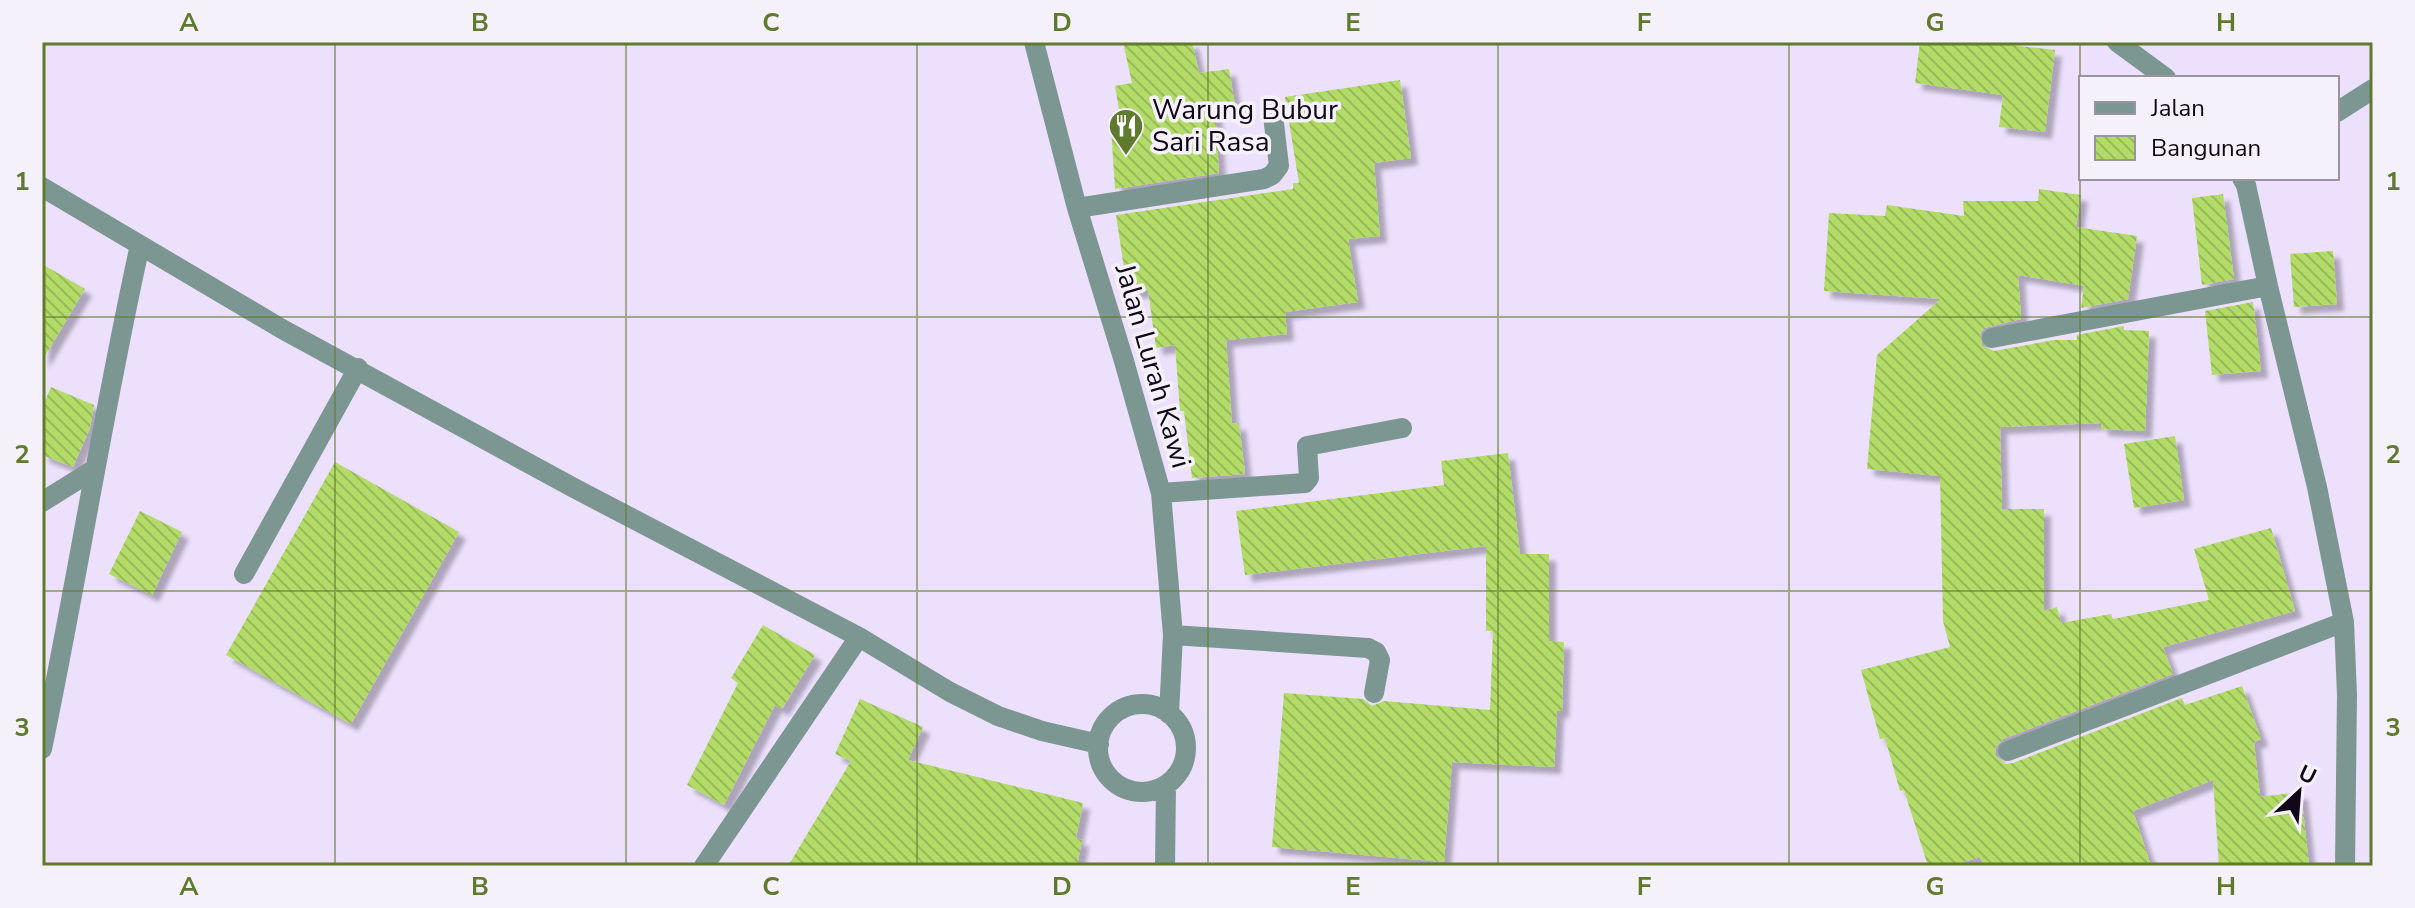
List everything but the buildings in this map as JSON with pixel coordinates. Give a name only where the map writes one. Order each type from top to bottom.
[{"type":"street","name":"Jalan Lurah Kawi","points":[[1034,42],[1077,208],[1161,493],[1173,635],[1169,714]]},
{"type":"street","points":[[2117,42],[2163,76]]},
{"type":"street","points":[[2339,111],[2373,89]]},
{"type":"street","points":[[1077,208],[1264,179],[1272,175],[1279,166],[1272,107]]},
{"type":"street","points":[[2247,180],[2268,286],[2317,487],[2344,622],[2347,695],[2345,866]]},
{"type":"street","points":[[42,187],[282,329],[574,488],[859,637],[950,692],[998,716],[1042,731],[1099,744]]},
{"type":"street","points":[[42,749],[67,631],[115,358],[140,245]]},
{"type":"street","points":[[1992,338],[2268,286]]},
{"type":"street","points":[[244,574],[358,368]]},
{"type":"street","points":[[1161,493],[1305,483],[1309,478],[1307,446],[1402,428]]},
{"type":"street","points":[[42,502],[95,469]]},
{"type":"street","points":[[2008,751],[2344,622]]},
{"type":"street","points":[[1173,635],[1368,648],[1376,652],[1380,660],[1374,693]]},
{"type":"street","points":[[704,866],[859,637]]},
{"type":"street","points":[[1148,705],[1169,714],[1182,730],[1186,750],[1181,770],[1166,785],[1143,792],[1120,786],[1110,778],[1103,767],[1099,744],[1107,722],[1125,707],[1148,705]]},
{"type":"street","points":[[1165,866],[1166,785]]},
{"type":"place","name":"Warung Bubur Sari Rasa","points":[[1126,157]]}]
